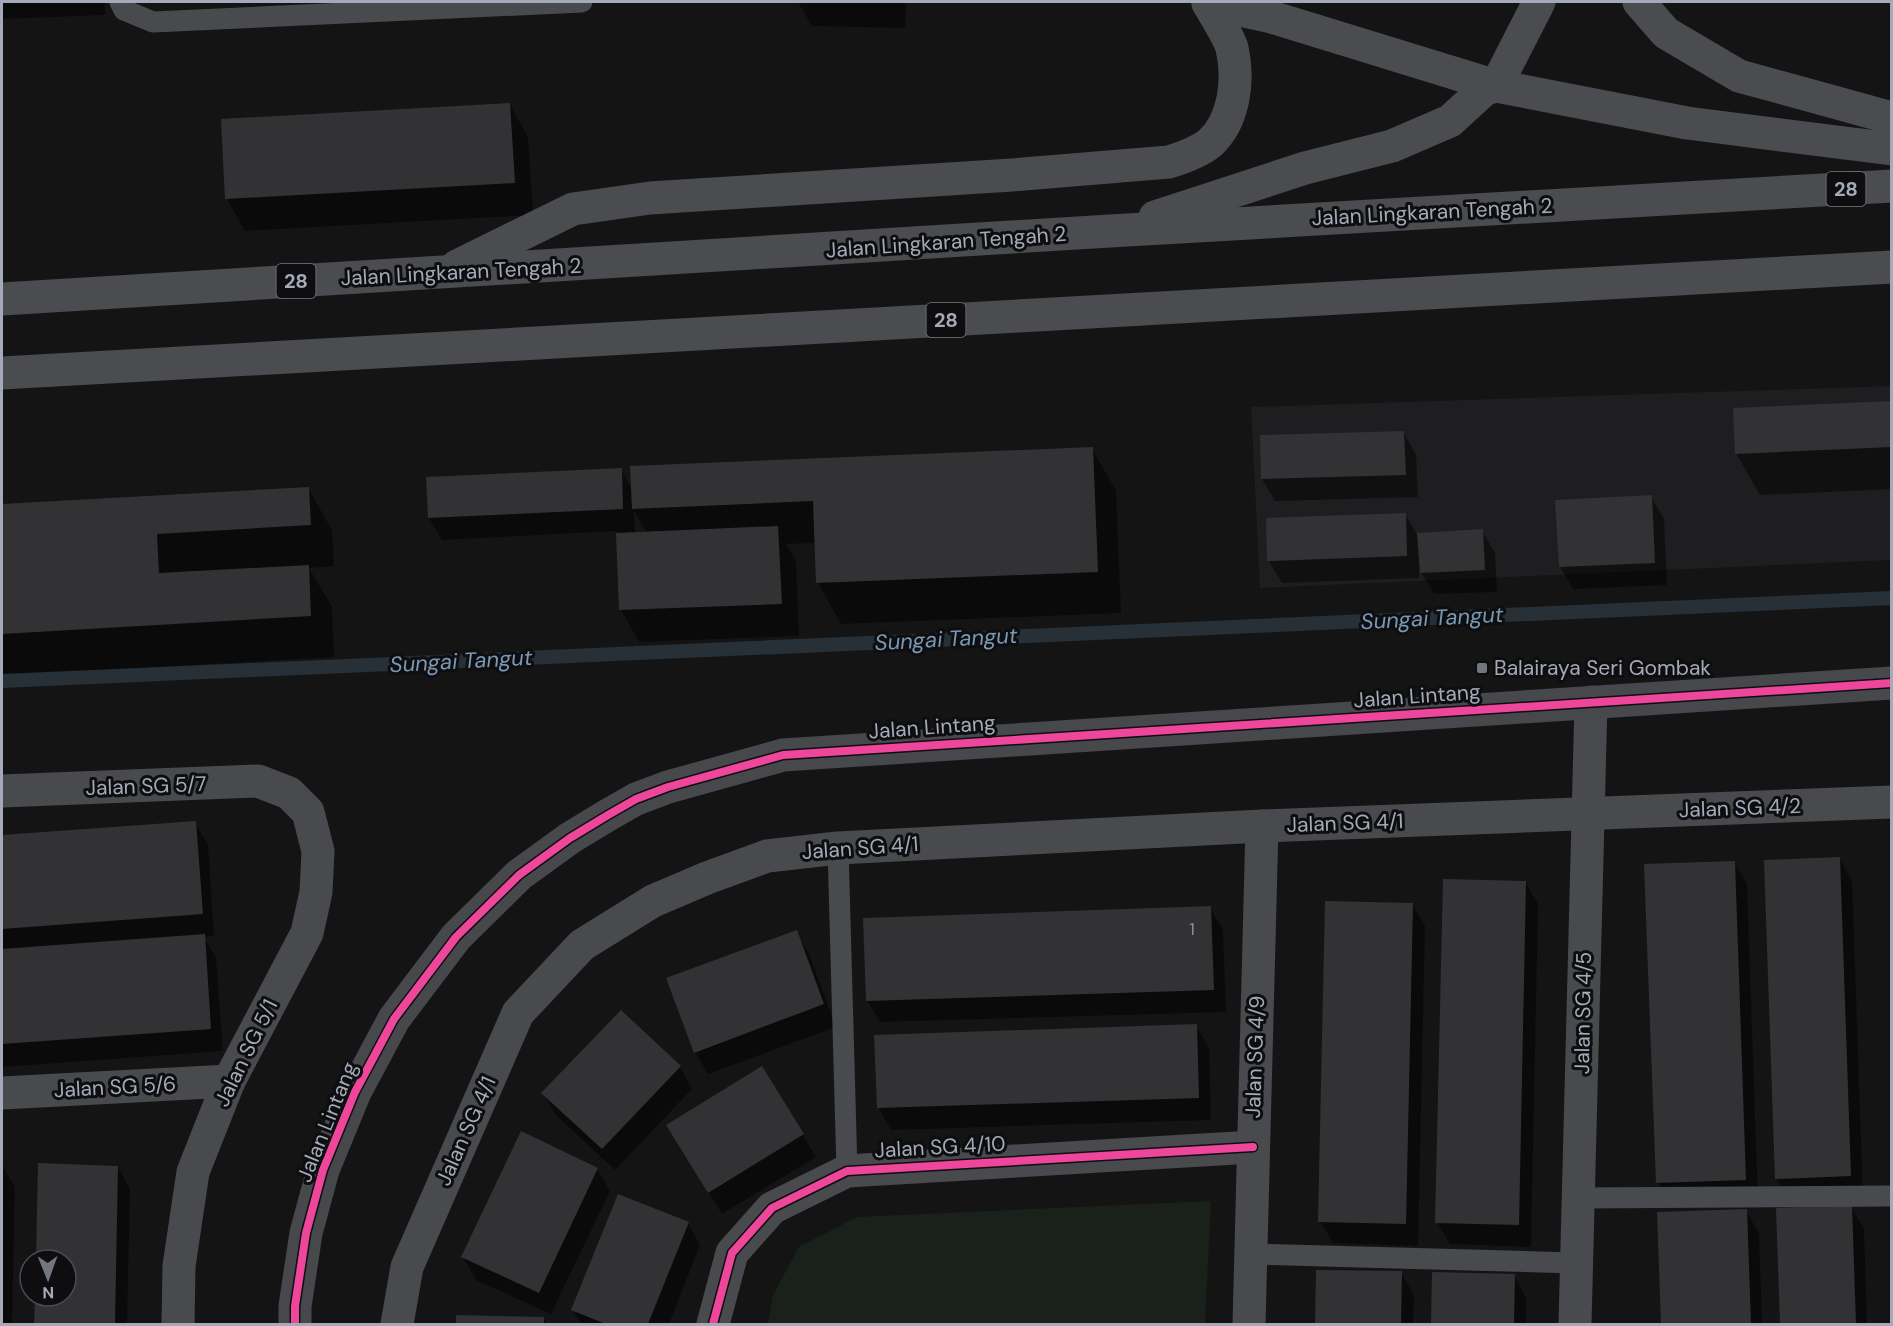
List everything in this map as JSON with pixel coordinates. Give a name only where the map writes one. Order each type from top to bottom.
[{"type":"highway","points":[[1205,2],[1268,16],[1496,86],[1687,123],[1892,149]]},
{"type":"highway","points":[[444,273],[573,209],[650,198],[1012,175],[1169,162],[1184,157],[1210,143],[1227,121],[1235,90],[1232,47],[1205,2]]},
{"type":"highway","points":[[1110,231],[1305,168],[1392,146],[1450,121],[1485,89],[1496,86],[1539,2]]},
{"type":"highway","points":[[1640,2],[1666,33],[1739,76],[1892,118]]},
{"type":"highway","name":"Jalan Lingkaran Tengah 2","points":[[2,299],[1892,186]]},
{"type":"highway","name":"28","points":[[2,373],[1892,267]]},
{"type":"street","name":"Jalan Lintang","points":[[295,1324],[295,1306],[306,1233],[323,1170],[355,1092],[394,1019],[456,937],[519,875],[570,838],[636,799],[668,787],[783,755],[1892,683]]},
{"type":"street","name":"Jalan SG 4/5","points":[[1575,1324],[1591,702]]},
{"type":"street","name":"Jalan SG 5/7","points":[[2,791],[258,781],[289,793]]},
{"type":"street","name":"Jalan SG 5/1","points":[[178,1324],[179,1266],[193,1172],[229,1081],[307,933],[316,892],[318,852],[308,812],[289,793]]},
{"type":"street","name":"Jalan SG 4/2","points":[[1588,814],[1892,802]]},
{"type":"street","name":"Jalan SG 4/1","points":[[397,1324],[407,1267],[518,1013],[582,945],[652,901],[767,856],[838,848],[1262,826],[1588,814]]},
{"type":"street","name":"Jalan SG 4/9","points":[[1249,1324],[1262,826]]},
{"type":"street","name":"Jalan SG 5/6","points":[[2,1093],[229,1081]]},
{"type":"street","name":"Jalan SG 4/10","points":[[713,1324],[732,1253],[772,1208],[847,1171],[1253,1147]]},
{"type":"lane","points":[[120,2],[124,10],[153,22],[582,2]]},
{"type":"lane","points":[[838,848],[847,1171]]},
{"type":"lane","points":[[1578,1198],[1892,1196]]},
{"type":"lane","points":[[1250,1254],[1576,1263]]},
{"type":"shaded area","points":[[1891,386],[1891,560],[1260,588],[1251,407]]},
{"type":"shaded area","points":[[1211,1201],[1205,1324],[768,1324],[773,1295],[799,1247],[857,1217]]},
{"type":"building","points":[[510,103],[515,183],[225,199],[221,119]]},
{"type":"building","points":[[1892,401],[1892,447],[1735,454],[1733,408]]},
{"type":"building","points":[[1404,431],[1406,475],[1261,479],[1260,435]]},
{"type":"building","points":[[1093,447],[1098,572],[816,583],[813,501],[632,509],[630,466]]},
{"type":"building","points":[[622,468],[623,509],[428,518],[426,477]]},
{"type":"building","points":[[309,487],[311,525],[157,534],[159,573],[309,565],[311,616],[2,634],[2,504]]},
{"type":"building","points":[[1652,495],[1655,563],[1559,567],[1555,500]]},
{"type":"building","points":[[1406,513],[1407,556],[1267,561],[1266,518]]},
{"type":"building","points":[[778,526],[782,604],[619,610],[616,533]]},
{"type":"building","points":[[1483,529],[1485,570],[1420,573],[1417,533]]},
{"type":"building","points":[[196,821],[203,914],[2,929],[2,835]]},
{"type":"building","points":[[1840,857],[1851,1176],[1775,1179],[1764,860]]},
{"type":"building","points":[[1735,861],[1746,1180],[1656,1183],[1644,864]]},
{"type":"building","points":[[1443,879],[1526,881],[1519,1225],[1435,1223]]},
{"type":"building","points":[[1325,901],[1413,903],[1406,1224],[1318,1222]]},
{"type":"building","points":[[1211,906],[1214,990],[866,1001],[863,918]]},
{"type":"building","points":[[797,930],[824,1004],[694,1053],[666,978]]},
{"type":"building","points":[[205,934],[211,1029],[2,1044],[2,949]]},
{"type":"building","points":[[621,1010],[681,1066],[602,1149],[541,1093]]},
{"type":"building","points":[[1197,1024],[1199,1098],[877,1108],[874,1035]]},
{"type":"building","points":[[762,1066],[804,1134],[708,1193],[666,1125]]},
{"type":"building","points":[[521,1131],[598,1168],[539,1293],[461,1257]]},
{"type":"building","points":[[38,1163],[118,1166],[115,1324],[34,1324],[35,1308],[78,1308],[78,1248],[36,1248]]},
{"type":"building","points":[[618,1194],[689,1222],[648,1324],[606,1324],[571,1310]]},
{"type":"building","points":[[1852,1205],[1856,1324],[1780,1324],[1776,1208]]},
{"type":"building","points":[[1747,1209],[1751,1324],[1661,1324],[1657,1212]]},
{"type":"building","points":[[1316,1270],[1402,1271],[1401,1324],[1315,1324]]},
{"type":"building","points":[[1432,1272],[1515,1274],[1514,1324],[1431,1324]]},
{"type":"building","points":[[456,1315],[544,1317],[544,1324],[456,1324]]},
{"type":"waterway","name":"Sungai Tangut","points":[[2,681],[1892,598]]},
{"type":"cycle path","points":[[295,1324],[295,1306],[306,1233],[323,1170],[355,1092],[394,1019],[456,937],[519,875],[570,838],[636,799],[668,787],[783,755],[1892,683]]},
{"type":"cycle path","points":[[713,1324],[732,1253],[772,1208],[847,1171],[1253,1147]]},
{"type":"place","name":"Balairaya Seri Gombak","points":[[1482,668]]}]
